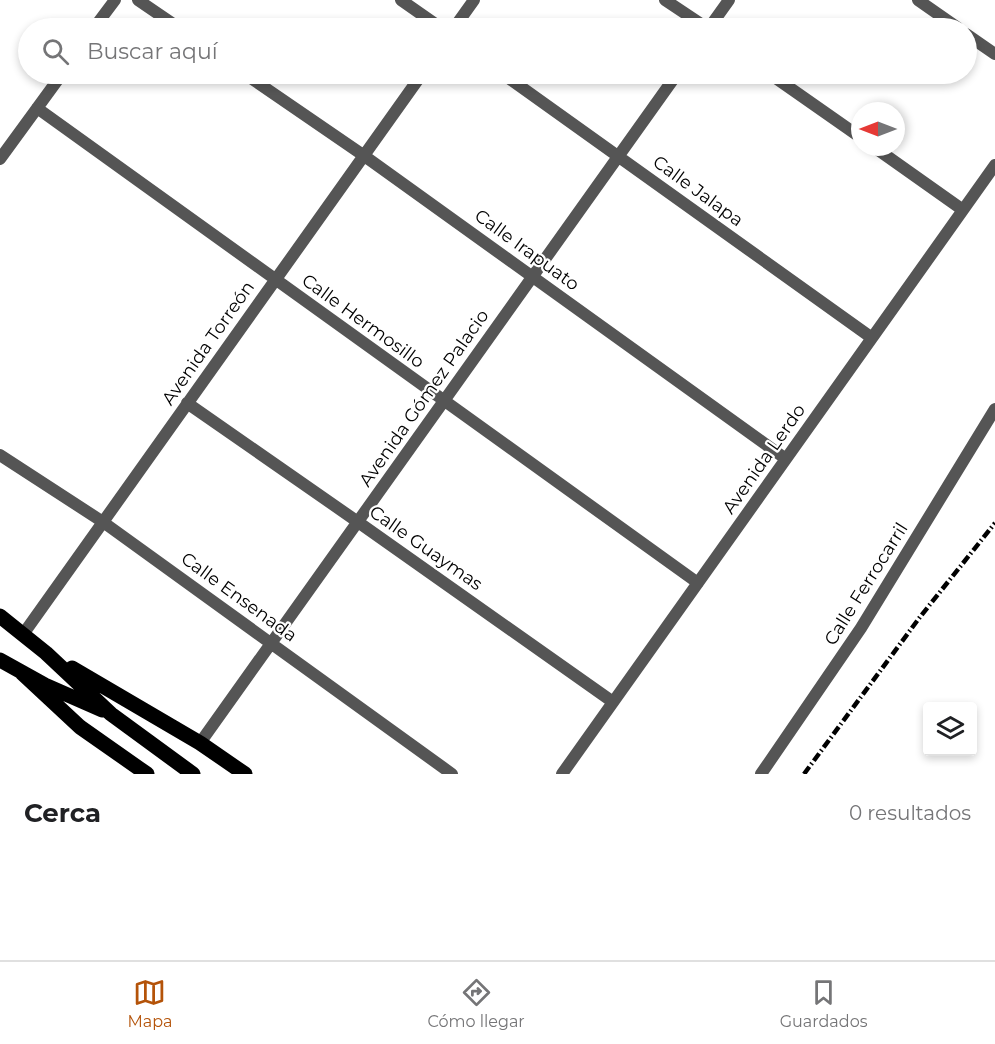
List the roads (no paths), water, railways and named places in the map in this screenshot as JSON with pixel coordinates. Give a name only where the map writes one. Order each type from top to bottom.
[{"type":"main road","points":[[0,616],[46,652],[111,714],[194,774]]},
{"type":"main road","points":[[46,652],[200,742],[245,774]]},
{"type":"main road","points":[[1,663],[111,714]]},
{"type":"main road","points":[[22,673],[80,727],[147,774]]},
{"type":"street","points":[[102,18],[115,0]]},
{"type":"street","points":[[138,0],[164,18]]},
{"type":"street","points":[[401,0],[427,18]]},
{"type":"street","points":[[461,18],[474,0]]},
{"type":"street","points":[[665,0],[693,18]]},
{"type":"street","points":[[716,18],[729,0]]},
{"type":"street","points":[[918,0],[944,18]]},
{"type":"street","points":[[977,42],[995,54]]},
{"type":"street","points":[[0,159],[55,84]]},
{"type":"street","name":"Calle Irapuato","points":[[259,84],[363,155],[786,459]]},
{"type":"street","name":"Avenida Torreón","points":[[24,633],[415,84]]},
{"type":"street","name":"Calle Jalapa","points":[[517,84],[872,338]]},
{"type":"street","name":"Avenida Gómez Palacio","points":[[200,742],[670,84]]},
{"type":"street","points":[[784,84],[851,131]]},
{"type":"street","name":"Calle Hermosillo","points":[[37,108],[698,583]]},
{"type":"street","points":[[887,156],[963,210]]},
{"type":"street","name":"Avenida Lerdo","points":[[562,774],[995,165]]},
{"type":"street","name":"Calle Guaymas","points":[[187,404],[613,702]]},
{"type":"street","name":"Calle Ferrocarril","points":[[761,774],[861,628],[995,409]]},
{"type":"street","name":"Calle Ensenada","points":[[0,455],[103,522],[452,774]]},
{"type":"railway","points":[[804,774],[920,617],[995,523]]}]
